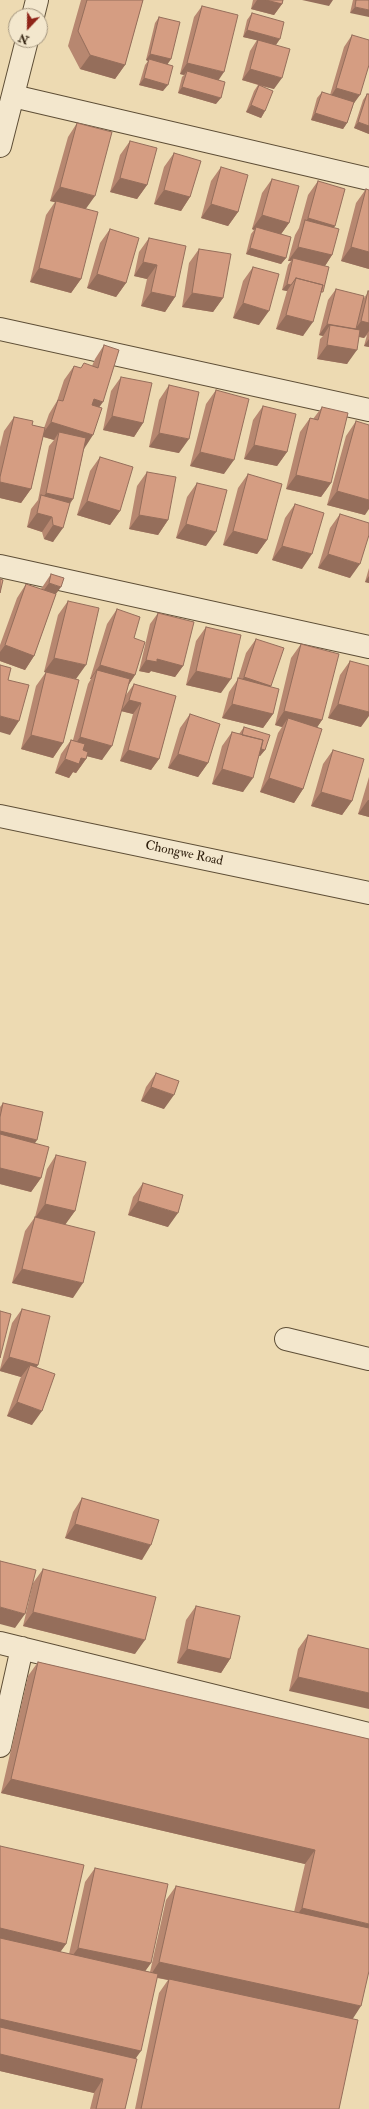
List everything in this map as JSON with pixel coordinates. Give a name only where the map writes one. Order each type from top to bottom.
[{"type":"street","points":[[0,146],[25,48]]},
{"type":"street","points":[[13,96],[369,179]]},
{"type":"street","points":[[0,329],[369,410]]},
{"type":"street","points":[[0,566],[369,647]]},
{"type":"street","name":"Chongwe Road","points":[[0,816],[369,893]]},
{"type":"street","points":[[286,1339],[369,1359]]},
{"type":"street","points":[[0,1643],[369,1734]]},
{"type":"street","points":[[0,1746],[22,1648]]},
{"type":"building","points":[[87,0],[143,0],[125,65],[90,55],[78,31]]},
{"type":"building","points":[[266,0],[283,0],[282,4]]},
{"type":"building","points":[[356,0],[369,0],[369,10],[355,7]]},
{"type":"building","points":[[202,6],[238,15],[224,72],[187,63]]},
{"type":"building","points":[[252,13],[284,22],[280,39],[247,30]]},
{"type":"building","points":[[159,17],[180,22],[171,59],[150,54]]},
{"type":"building","points":[[352,35],[369,40],[369,65],[360,95],[336,88]]},
{"type":"building","points":[[258,40],[290,49],[282,78],[250,69]]},
{"type":"building","points":[[149,59],[173,66],[168,85],[144,78]]},
{"type":"building","points":[[187,71],[225,82],[221,98],[182,87]]},
{"type":"building","points":[[259,85],[273,91],[265,111],[251,105]]},
{"type":"building","points":[[322,92],[354,102],[347,123],[315,113]]},
{"type":"building","points":[[367,94],[369,94],[369,126],[358,122]]},
{"type":"building","points":[[77,123],[112,132],[95,196],[60,187]]},
{"type":"building","points":[[130,141],[157,148],[147,185],[120,178]]},
{"type":"building","points":[[174,153],[201,161],[190,197],[164,190]]},
{"type":"building","points":[[221,167],[248,175],[238,212],[211,204]]},
{"type":"building","points":[[272,179],[299,186],[289,223],[262,215]]},
{"type":"building","points":[[318,181],[345,189],[335,226],[308,218]]},
{"type":"building","points":[[366,189],[369,190],[369,252],[351,247]]},
{"type":"building","points":[[56,201],[98,212],[81,279],[39,268]]},
{"type":"building","points":[[305,220],[339,229],[332,255],[298,247]]},
{"type":"building","points":[[256,227],[291,237],[286,258],[250,248]]},
{"type":"building","points":[[110,229],[139,238],[126,283],[97,274]]},
{"type":"building","points":[[149,238],[186,246],[175,297],[151,292],[157,265],[143,262]]},
{"type":"building","points":[[199,249],[231,254],[223,298],[192,293]]},
{"type":"building","points":[[293,258],[329,267],[323,292],[321,292],[323,285],[296,278],[291,285],[287,284]]},
{"type":"building","points":[[253,267],[279,274],[269,311],[243,303]]},
{"type":"building","points":[[296,278],[323,285],[313,322],[286,315]]},
{"type":"building","points":[[336,289],[364,296],[356,329],[327,324]]},
{"type":"building","points":[[369,291],[369,323],[361,321]]},
{"type":"building","points":[[330,325],[360,330],[357,350],[327,345]]},
{"type":"building","points":[[104,345],[119,350],[103,402],[94,399],[92,405],[102,408],[93,435],[51,422],[58,400],[63,401],[74,366],[81,368],[84,363],[98,368]]},
{"type":"building","points":[[121,377],[152,383],[143,423],[112,416]]},
{"type":"building","points":[[169,385],[199,392],[189,439],[159,433]]},
{"type":"building","points":[[216,390],[249,399],[234,460],[200,452]]},
{"type":"building","points":[[263,406],[296,414],[287,452],[254,445]]},
{"type":"building","points":[[322,407],[348,413],[331,483],[296,475],[310,418],[318,420]]},
{"type":"building","points":[[14,417],[33,421],[32,425],[45,428],[31,489],[0,482]]},
{"type":"building","points":[[356,421],[369,425],[369,500],[337,491]]},
{"type":"building","points":[[59,432],[86,438],[73,499],[46,493]]},
{"type":"building","points":[[100,457],[133,467],[120,511],[87,501]]},
{"type":"building","points":[[147,472],[176,477],[168,520],[139,515]]},
{"type":"building","points":[[248,474],[282,484],[267,540],[233,531]]},
{"type":"building","points":[[197,483],[227,490],[216,532],[186,524]]},
{"type":"building","points":[[41,495],[70,503],[63,528],[53,525],[52,517],[37,513]]},
{"type":"building","points":[[295,504],[324,513],[312,554],[282,546]]},
{"type":"building","points":[[340,514],[369,523],[369,535],[360,564],[328,554]]},
{"type":"building","points":[[51,574],[64,578],[61,587],[49,583]]},
{"type":"building","points":[[0,579],[3,580],[0,593]]},
{"type":"building","points":[[26,584],[56,594],[34,656],[5,645]]},
{"type":"building","points":[[68,601],[99,608],[86,665],[54,658]]},
{"type":"building","points":[[117,609],[140,617],[134,638],[145,642],[135,675],[100,665]]},
{"type":"building","points":[[158,613],[194,622],[183,666],[157,659],[157,662],[146,660]]},
{"type":"building","points":[[206,627],[241,635],[231,679],[196,671]]},
{"type":"building","points":[[256,639],[284,648],[271,686],[244,677]]},
{"type":"building","points":[[301,644],[339,654],[322,720],[284,711]]},
{"type":"building","points":[[350,661],[369,666],[369,712],[338,704]]},
{"type":"building","points":[[0,665],[11,668],[8,680],[29,685],[19,721],[0,716]]},
{"type":"building","points":[[97,670],[130,679],[112,746],[80,737]]},
{"type":"building","points":[[46,672],[79,680],[63,743],[31,735]]},
{"type":"building","points":[[238,678],[279,689],[273,714],[232,704]]},
{"type":"building","points":[[134,684],[176,696],[159,759],[128,750],[141,703],[129,700]]},
{"type":"building","points":[[190,714],[220,724],[208,763],[178,754]]},
{"type":"building","points":[[288,718],[322,729],[303,789],[269,778]]},
{"type":"building","points":[[244,727],[270,735],[265,750],[261,749],[263,740],[242,735]]},
{"type":"building","points":[[232,732],[263,740],[253,778],[222,769]]},
{"type":"building","points":[[71,740],[85,744],[83,750],[88,752],[86,759],[81,758],[79,764],[65,759]]},
{"type":"building","points":[[333,750],[364,759],[352,801],[321,792]]},
{"type":"building","points":[[156,1073],[179,1081],[174,1095],[151,1087]]},
{"type":"building","points":[[3,1103],[43,1112],[37,1140],[0,1131],[0,1117]]},
{"type":"building","points":[[0,1134],[49,1147],[41,1178],[0,1168]]},
{"type":"building","points":[[56,1155],[86,1162],[75,1211],[45,1204]]},
{"type":"building","points":[[143,1183],[183,1195],[178,1213],[138,1201]]},
{"type":"building","points":[[35,1217],[95,1232],[83,1283],[22,1269]]},
{"type":"building","points":[[22,1309],[50,1316],[38,1365],[9,1357]]},
{"type":"building","points":[[0,1311],[11,1314],[0,1358]]},
{"type":"building","points":[[30,1365],[55,1374],[42,1411],[17,1402]]},
{"type":"building","points":[[82,1498],[159,1520],[151,1545],[75,1524]]},
{"type":"building","points":[[0,1561],[36,1570],[25,1614],[0,1607]]},
{"type":"building","points":[[43,1569],[156,1597],[145,1640],[33,1612]]},
{"type":"building","points":[[196,1606],[240,1616],[230,1659],[187,1649]]},
{"type":"building","points":[[308,1635],[369,1649],[369,1693],[298,1677]]},
{"type":"building","points":[[38,1662],[369,1739],[369,1924],[302,1908],[315,1850],[11,1779]]},
{"type":"building","points":[[0,1846],[84,1865],[66,1944],[0,1928]]},
{"type":"building","points":[[95,1868],[168,1884],[151,1963],[78,1948]]},
{"type":"building","points":[[176,1886],[369,1928],[369,1971],[361,2006],[159,1962]]},
{"type":"building","points":[[0,1938],[158,1974],[141,2051],[0,2019]]},
{"type":"building","points":[[169,1979],[358,2020],[339,2109],[141,2109]]},
{"type":"building","points":[[0,2027],[137,2059],[125,2109],[96,2109],[103,2079],[0,2054]]}]
